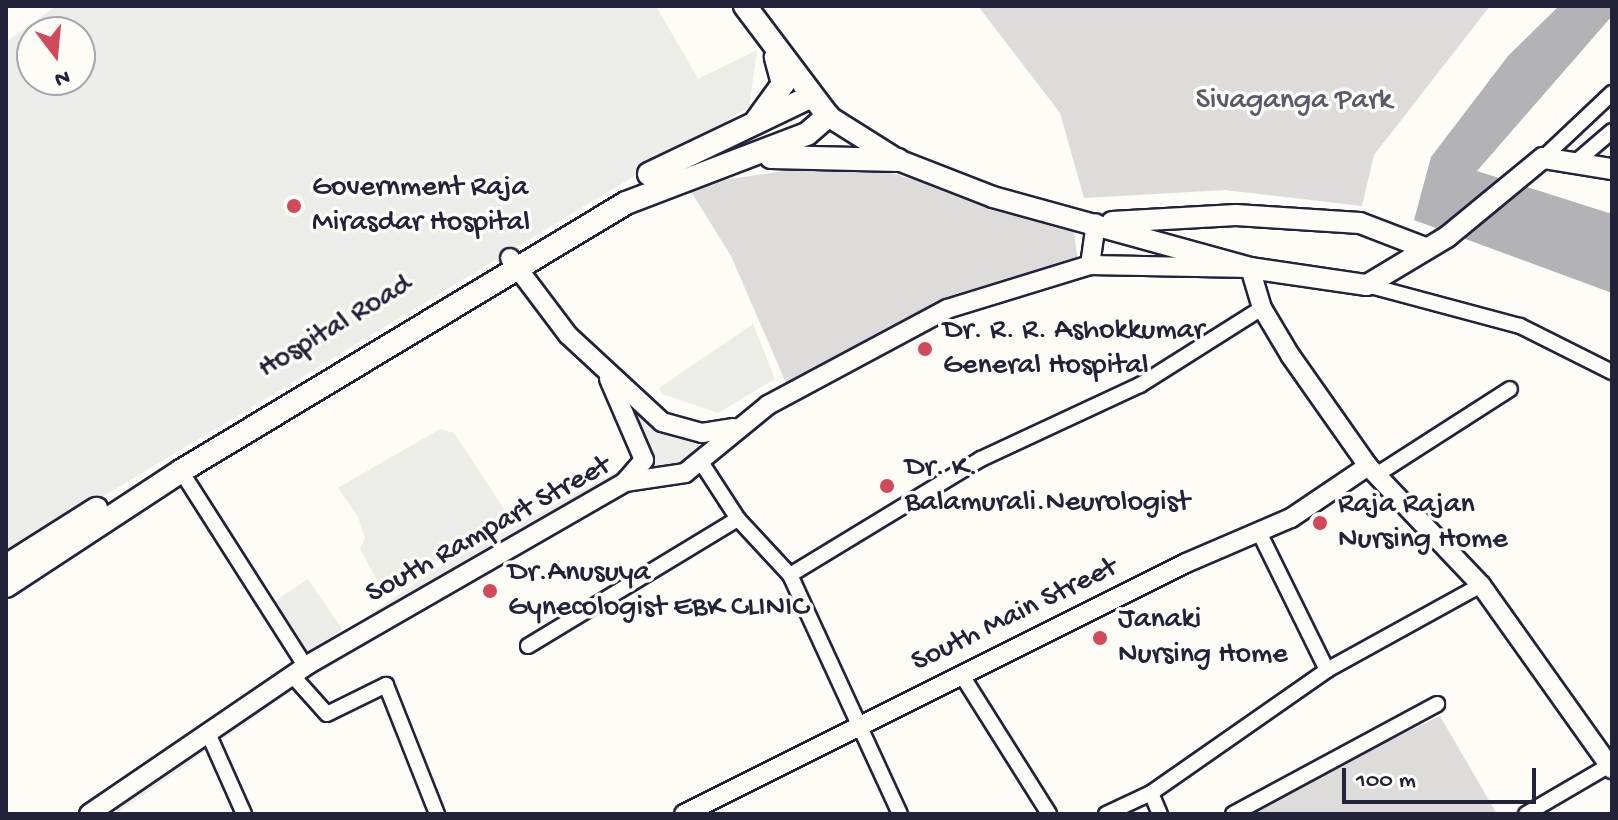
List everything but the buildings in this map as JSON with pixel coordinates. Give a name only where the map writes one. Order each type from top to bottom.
[{"type":"main road","points":[[745,6],[810,97],[828,116],[898,160],[993,197],[1250,268],[1367,285],[1447,237],[1543,158],[1612,169]]},
{"type":"main road","points":[[740,134],[769,110],[783,84],[769,41]]},
{"type":"main road","points":[[740,134],[810,97]]},
{"type":"main road","points":[[755,158],[828,116]]},
{"type":"main road","name":"Hospital Road","points":[[6,586],[181,471],[514,263],[635,181],[740,134]]},
{"type":"main road","points":[[755,158],[898,160]]},
{"type":"main road","name":"Hospital Road","points":[[6,566],[514,263],[676,178],[755,158]]},
{"type":"main road","points":[[1096,223],[1236,215],[1360,223],[1425,248]]},
{"type":"street","points":[[1543,158],[1612,93]]},
{"type":"street","points":[[1577,161],[1612,131]]},
{"type":"street","points":[[1090,265],[1096,223]]},
{"type":"street","points":[[514,263],[609,378],[662,422],[702,433],[734,428]]},
{"type":"street","name":"South Rampart Street","points":[[89,814],[299,671],[625,482],[667,478],[701,462],[734,428],[947,309],[1090,265],[1250,268]]},
{"type":"street","points":[[1250,268],[1262,308],[1372,470],[1481,585],[1611,767],[1526,814]]},
{"type":"street","points":[[1367,285],[1520,326],[1612,372]]},
{"type":"street","points":[[790,575],[981,459],[1140,385],[1262,308]]},
{"type":"street","points":[[609,378],[644,460],[625,482]]},
{"type":"street","points":[[1372,470],[1510,389]]},
{"type":"street","points":[[701,462],[738,519],[790,575],[900,814]]},
{"type":"street","name":"South Main Street","points":[[684,814],[857,724],[1259,532],[1372,470]]},
{"type":"street","points":[[181,471],[327,714],[386,685],[437,814]]},
{"type":"street","points":[[528,646],[738,519]]},
{"type":"street","points":[[1259,532],[1327,670]]},
{"type":"street","points":[[1106,814],[1151,793],[1327,670],[1481,585]]},
{"type":"street","points":[[961,674],[1049,814]]},
{"type":"street","points":[[1233,814],[1437,704]]},
{"type":"street","points":[[208,733],[244,814]]},
{"type":"street","points":[[1151,793],[1160,814]]},
{"type":"shaded area","name":"Government Raja Mirasdar Hospital","points":[[56,6],[656,6],[698,79],[757,50],[749,107],[6,555],[6,42],[16,35],[16,96],[96,96],[96,16],[42,16]]},
{"type":"shaded area","points":[[1559,6],[1612,6],[1612,16],[1477,171],[1612,214],[1612,293],[1414,220],[1431,157],[1508,56]]},
{"type":"shaded area","points":[[753,324],[775,379],[718,413],[662,394],[659,388]]},
{"type":"shaded area","points":[[591,339],[635,390],[681,425],[733,419],[780,390],[668,475],[630,486],[305,682],[116,814],[81,814],[434,570],[621,469],[635,453],[608,383],[578,350]]},
{"type":"shaded area","points":[[440,429],[454,433],[510,518],[384,593],[360,549],[365,538],[358,517],[338,488]]},
{"type":"shaded area","points":[[308,579],[342,630],[306,654],[272,603]]},
{"type":"green space","name":"Sivaganga Park","points":[[978,6],[1490,6],[1374,155],[1362,206],[1225,190],[1084,198],[1060,113]]},
{"type":"green space","points":[[805,168],[884,171],[1073,226],[1078,262],[1007,283],[789,390],[731,256],[687,185]]},
{"type":"green space","points":[[1440,716],[1497,814],[1238,814]]},
{"type":"place","name":"Government Raja Mirasdar Hospital","points":[[294,206]]},
{"type":"place","name":"Dr. R. R. Ashokkumar General Hospital","points":[[925,349]]},
{"type":"place","name":"Dr. K. Balamurali.Neurologist","points":[[887,486]]},
{"type":"place","name":"Raja Rajan Nursing Home","points":[[1320,523]]},
{"type":"place","name":"Dr.Anusuya Gynecologist EBK CLINIC","points":[[490,591]]},
{"type":"place","name":"Janaki Nursing Home","points":[[1100,638]]}]
